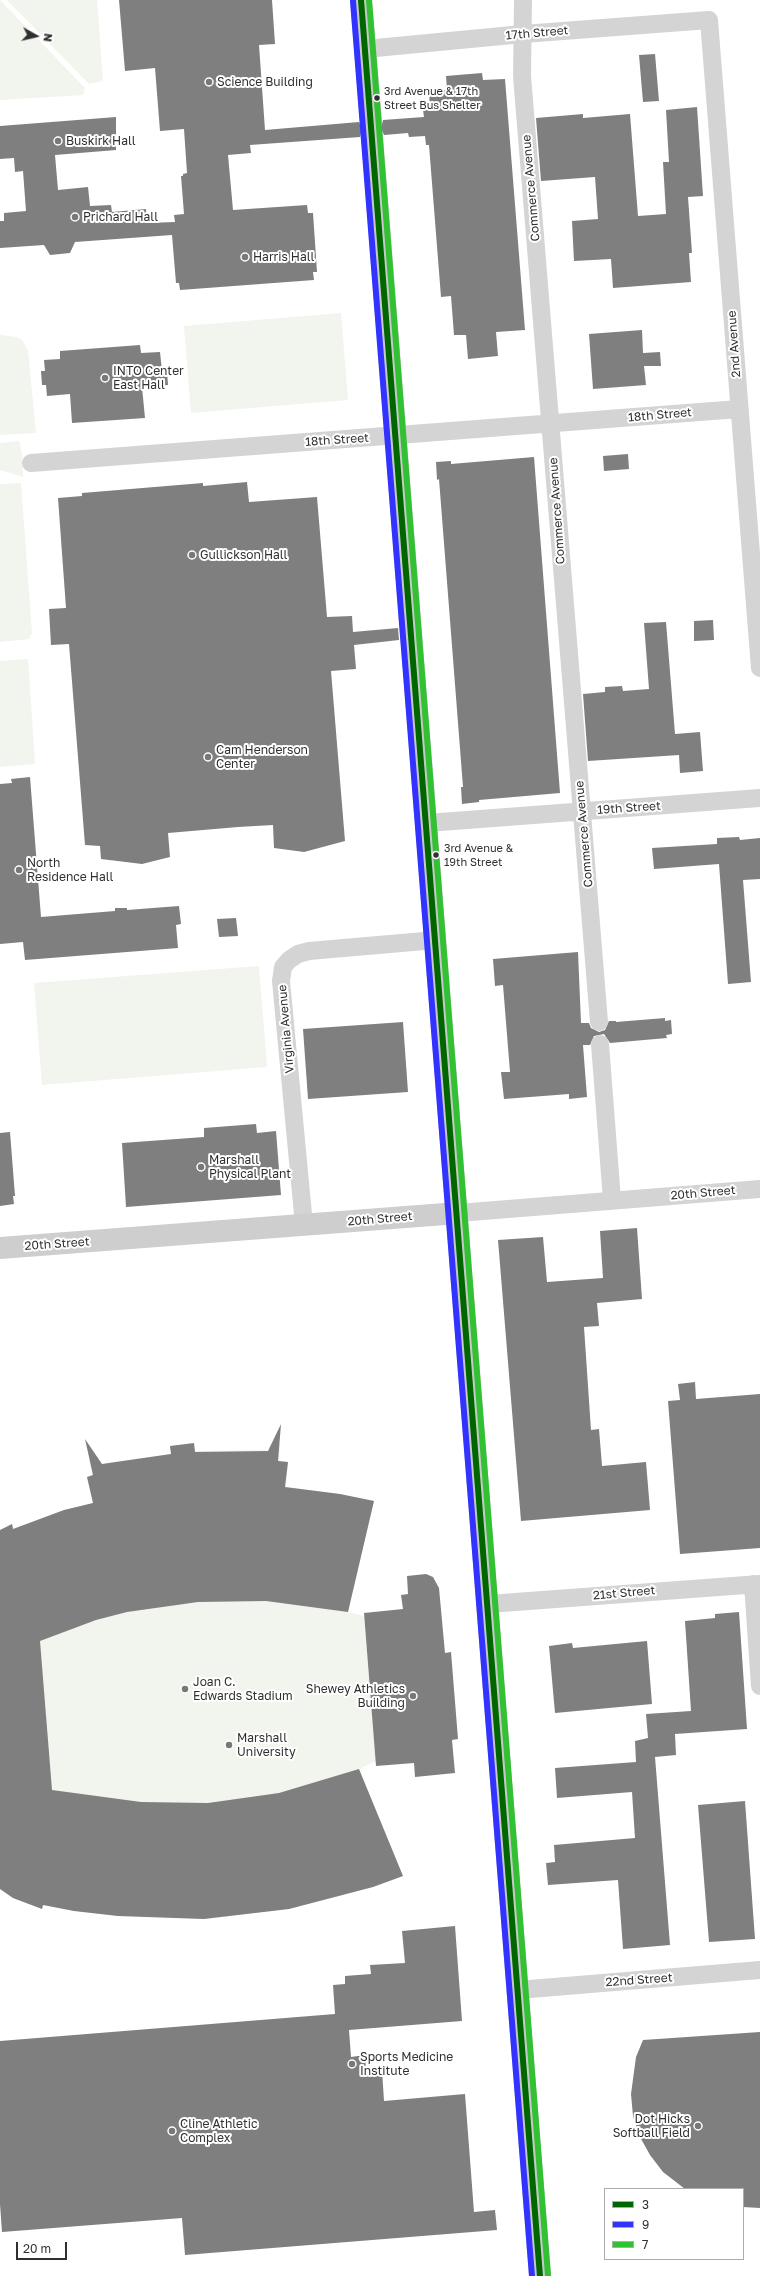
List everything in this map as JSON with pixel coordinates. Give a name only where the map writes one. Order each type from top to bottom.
[{"type":"main road","points":[[361,0],[458,1213],[540,2276]]},
{"type":"main road","name":"20th Street","points":[[0,1248],[458,1213]]},
{"type":"street","name":"Commerce Avenue","points":[[522,0],[522,76],[599,1022]]},
{"type":"street","name":"17th Street","points":[[365,49],[523,34],[709,20]]},
{"type":"street","name":"2nd Avenue","points":[[709,20],[760,668]]},
{"type":"street","name":"18th Street","points":[[31,463],[396,436],[739,408]]},
{"type":"street","name":"19th Street","points":[[427,823],[760,798]]},
{"type":"street","name":"Virginia Avenue","points":[[304,1225],[281,981],[284,967],[289,960],[298,954],[309,951],[436,940]]},
{"type":"street","points":[[600,1044],[612,1200]]},
{"type":"street","name":"20th Street","points":[[458,1213],[760,1189]]},
{"type":"street","points":[[756,1584],[760,1686]]},
{"type":"street","name":"21st Street","points":[[488,1604],[756,1584]]},
{"type":"street","name":"22nd Street","points":[[518,1990],[760,1970]]},
{"type":"shaded area","points":[[0,0],[85,88],[83,95],[0,100]]},
{"type":"shaded area","points":[[7,0],[97,0],[103,81],[89,84]]},
{"type":"shaded area","points":[[341,313],[348,400],[191,413],[184,326]]},
{"type":"shaded area","points":[[0,335],[17,337],[22,340],[28,351],[36,433],[0,435]]},
{"type":"shaded area","points":[[19,441],[22,454],[23,477],[0,470],[0,443]]},
{"type":"shaded area","points":[[21,483],[32,633],[29,639],[0,642],[0,484]]},
{"type":"shaded area","points":[[28,659],[35,764],[0,767],[0,661]]},
{"type":"shaded area","points":[[259,966],[267,1067],[42,1085],[34,983]]},
{"type":"shaded area","name":"Joan C. Edwards Stadium","points":[[276,1440],[280,1445],[279,1461],[288,1462],[286,1487],[340,1494],[374,1501],[348,1612],[364,1616],[376,1761],[359,1769],[403,1876],[373,1887],[289,1909],[204,1919],[118,1916],[74,1911],[44,1905],[42,1909],[13,1898],[0,1889],[0,1530],[12,1524],[14,1529],[64,1510],[93,1503],[87,1477],[92,1475],[89,1459],[92,1454],[98,1457],[101,1473],[107,1472],[106,1463],[171,1454],[170,1446],[194,1443],[195,1451],[266,1450],[265,1460],[269,1460],[271,1444]]},
{"type":"building","points":[[119,0],[272,0],[275,44],[259,45],[265,130],[359,122],[362,129],[360,137],[250,145],[251,153],[228,155],[233,210],[307,205],[308,213],[313,213],[317,272],[313,272],[314,280],[180,290],[179,283],[176,283],[172,235],[75,242],[70,253],[50,255],[44,245],[0,248],[0,221],[4,221],[4,213],[26,211],[23,171],[15,172],[14,158],[0,159],[0,126],[116,117],[116,150],[55,155],[58,190],[88,187],[90,206],[111,205],[112,212],[146,209],[147,223],[175,222],[174,215],[184,214],[181,176],[187,173],[184,129],[160,131],[155,68],[125,71]]},
{"type":"building","points":[[655,54],[659,101],[643,102],[639,55]]},
{"type":"building","points":[[482,73],[483,80],[505,79],[525,330],[496,332],[498,356],[468,359],[466,335],[454,335],[451,296],[441,297],[429,145],[426,145],[425,136],[409,137],[408,133],[384,135],[381,128],[383,120],[424,117],[423,110],[430,109],[429,91],[447,90],[446,76]]},
{"type":"building","points":[[697,107],[703,196],[688,197],[692,253],[689,253],[691,282],[613,288],[611,259],[574,261],[572,221],[598,219],[595,177],[541,181],[536,118],[583,114],[583,118],[630,114],[638,216],[666,214],[663,162],[669,162],[666,110]]},
{"type":"building","points":[[642,330],[643,353],[660,352],[661,366],[644,366],[646,385],[593,389],[589,334]]},
{"type":"building","name":"INTO Center East Hall","points":[[140,345],[141,353],[160,352],[162,371],[167,371],[168,385],[142,387],[145,418],[72,423],[70,394],[47,396],[46,385],[42,385],[41,371],[45,371],[44,360],[60,359],[60,351]]},
{"type":"building","points":[[628,454],[629,469],[604,471],[603,456]]},
{"type":"building","points":[[534,457],[560,793],[479,800],[479,802],[462,804],[461,787],[463,787],[439,479],[437,480],[436,462],[451,461],[451,464]]},
{"type":"building","points":[[247,482],[249,502],[317,497],[327,617],[352,616],[353,632],[398,628],[399,640],[354,645],[356,669],[331,671],[345,841],[304,852],[274,848],[273,825],[238,827],[168,833],[170,857],[142,864],[101,859],[100,846],[85,845],[69,644],[51,645],[49,609],[66,608],[58,498],[82,496],[82,493],[203,483],[203,486]]},
{"type":"building","points":[[713,620],[714,640],[694,641],[694,621]]},
{"type":"building","points":[[666,622],[675,734],[700,732],[703,771],[680,773],[679,755],[588,761],[583,694],[605,692],[605,687],[622,686],[623,691],[649,689],[644,623]]},
{"type":"building","name":"North Residence Hall","points":[[30,777],[41,917],[115,911],[115,908],[127,908],[127,910],[179,906],[181,924],[176,925],[178,948],[25,960],[23,942],[0,944],[0,784],[12,783],[11,779]]},
{"type":"building","points":[[739,837],[740,840],[760,838],[760,879],[743,880],[751,982],[728,984],[719,864],[654,869],[652,848],[717,844],[717,838]]},
{"type":"building","points":[[236,918],[238,936],[219,937],[217,919]]},
{"type":"building","points":[[578,952],[581,1023],[589,1023],[591,1028],[599,1032],[605,1030],[609,1021],[616,1022],[665,1018],[665,1021],[671,1020],[672,1034],[666,1035],[667,1038],[610,1043],[604,1034],[594,1036],[590,1045],[583,1045],[587,1097],[569,1099],[569,1094],[504,1099],[501,1072],[510,1072],[503,985],[495,986],[493,959]]},
{"type":"building","points":[[403,1022],[408,1092],[308,1099],[303,1029]]},
{"type":"building","name":"Marshall Physical Plant","points":[[256,1124],[257,1133],[276,1131],[281,1195],[126,1207],[122,1143],[204,1137],[204,1128]]},
{"type":"building","points":[[10,1132],[15,1196],[13,1196],[14,1204],[0,1206],[0,1133]]},
{"type":"building","points":[[637,1228],[642,1299],[597,1303],[599,1326],[584,1327],[591,1430],[599,1429],[602,1466],[646,1462],[650,1510],[521,1521],[498,1240],[543,1237],[547,1282],[603,1278],[600,1231]]},
{"type":"building","points":[[695,1382],[696,1399],[760,1394],[760,1548],[680,1554],[668,1401],[680,1400],[678,1384]]},
{"type":"building","name":"Joan C. Edwards Stadium","points":[[281,1424],[278,1461],[288,1462],[285,1487],[340,1494],[374,1501],[348,1612],[266,1601],[198,1602],[127,1612],[96,1620],[40,1641],[52,1790],[141,1802],[208,1803],[279,1793],[359,1769],[403,1876],[373,1887],[289,1909],[204,1919],[118,1916],[74,1911],[43,1905],[42,1909],[13,1898],[0,1889],[0,1530],[12,1524],[13,1529],[64,1510],[93,1503],[87,1477],[93,1475],[85,1439],[102,1464],[171,1454],[170,1446],[194,1443],[195,1452],[268,1451]]},
{"type":"building","name":"Shewey Athletics Building","points":[[426,1574],[433,1577],[439,1588],[445,1653],[451,1652],[458,1739],[452,1740],[455,1773],[415,1777],[414,1763],[376,1766],[364,1613],[403,1609],[401,1595],[408,1594],[407,1576]]},
{"type":"building","points":[[739,1612],[747,1729],[675,1734],[676,1755],[655,1757],[670,1945],[623,1949],[618,1880],[548,1885],[546,1863],[555,1862],[554,1845],[635,1838],[632,1792],[557,1798],[555,1768],[636,1762],[635,1741],[648,1738],[646,1714],[691,1711],[685,1621],[715,1618],[715,1614]]},
{"type":"building","points":[[647,1641],[652,1704],[555,1713],[549,1646],[572,1643],[573,1648]]},
{"type":"building","points":[[745,1801],[755,1939],[709,1942],[698,1805]]},
{"type":"building","name":"Cline Athletic Complex","points":[[455,1926],[462,2021],[349,2030],[351,2057],[365,2055],[366,2072],[382,2070],[384,2101],[465,2094],[474,2212],[495,2210],[497,2230],[185,2255],[182,2218],[2,2232],[0,2204],[0,2041],[335,2014],[333,1985],[345,1984],[345,1976],[371,1974],[370,1965],[405,1963],[402,1931]]},
{"type":"building","name":"Dot Hicks Softball Field","points":[[760,2032],[760,2208],[744,2207],[744,2188],[684,2188],[663,2172],[650,2155],[640,2137],[633,2116],[631,2094],[636,2057],[643,2040]]},
{"type":"transit line","name":"3","points":[[361,0],[540,2276]]},
{"type":"transit line","name":"7","points":[[369,0],[548,2275]]},
{"type":"transit line","name":"9","points":[[353,1],[532,2276]]},
{"type":"place","name":"Science Building","points":[[209,82]]},
{"type":"place","name":"3rd Avenue & 17th Street Bus Shelter","points":[[377,98]]},
{"type":"place","name":"Buskirk Hall","points":[[58,141]]},
{"type":"place","name":"Prichard Hall","points":[[75,217]]},
{"type":"place","name":"Harris Hall","points":[[245,257]]},
{"type":"place","name":"INTO Center East Hall","points":[[105,378]]},
{"type":"place","name":"Gullickson Hall","points":[[192,555]]},
{"type":"place","name":"Cam Henderson Center","points":[[208,757]]},
{"type":"place","name":"3rd Avenue & 19th Street","points":[[436,855]]},
{"type":"place","name":"North Residence Hall","points":[[19,870]]},
{"type":"place","name":"Marshall Physical Plant","points":[[201,1167]]},
{"type":"place","name":"Joan C. Edwards Stadium","points":[[185,1689]]},
{"type":"place","name":"Shewey Athletics Building","points":[[413,1696]]},
{"type":"place","name":"Marshall University","points":[[229,1745]]},
{"type":"place","name":"Sports Medicine Institute","points":[[352,2064]]},
{"type":"place","name":"Dot Hicks Softball Field","points":[[698,2126]]},
{"type":"place","name":"Cline Athletic Complex","points":[[172,2131]]}]
